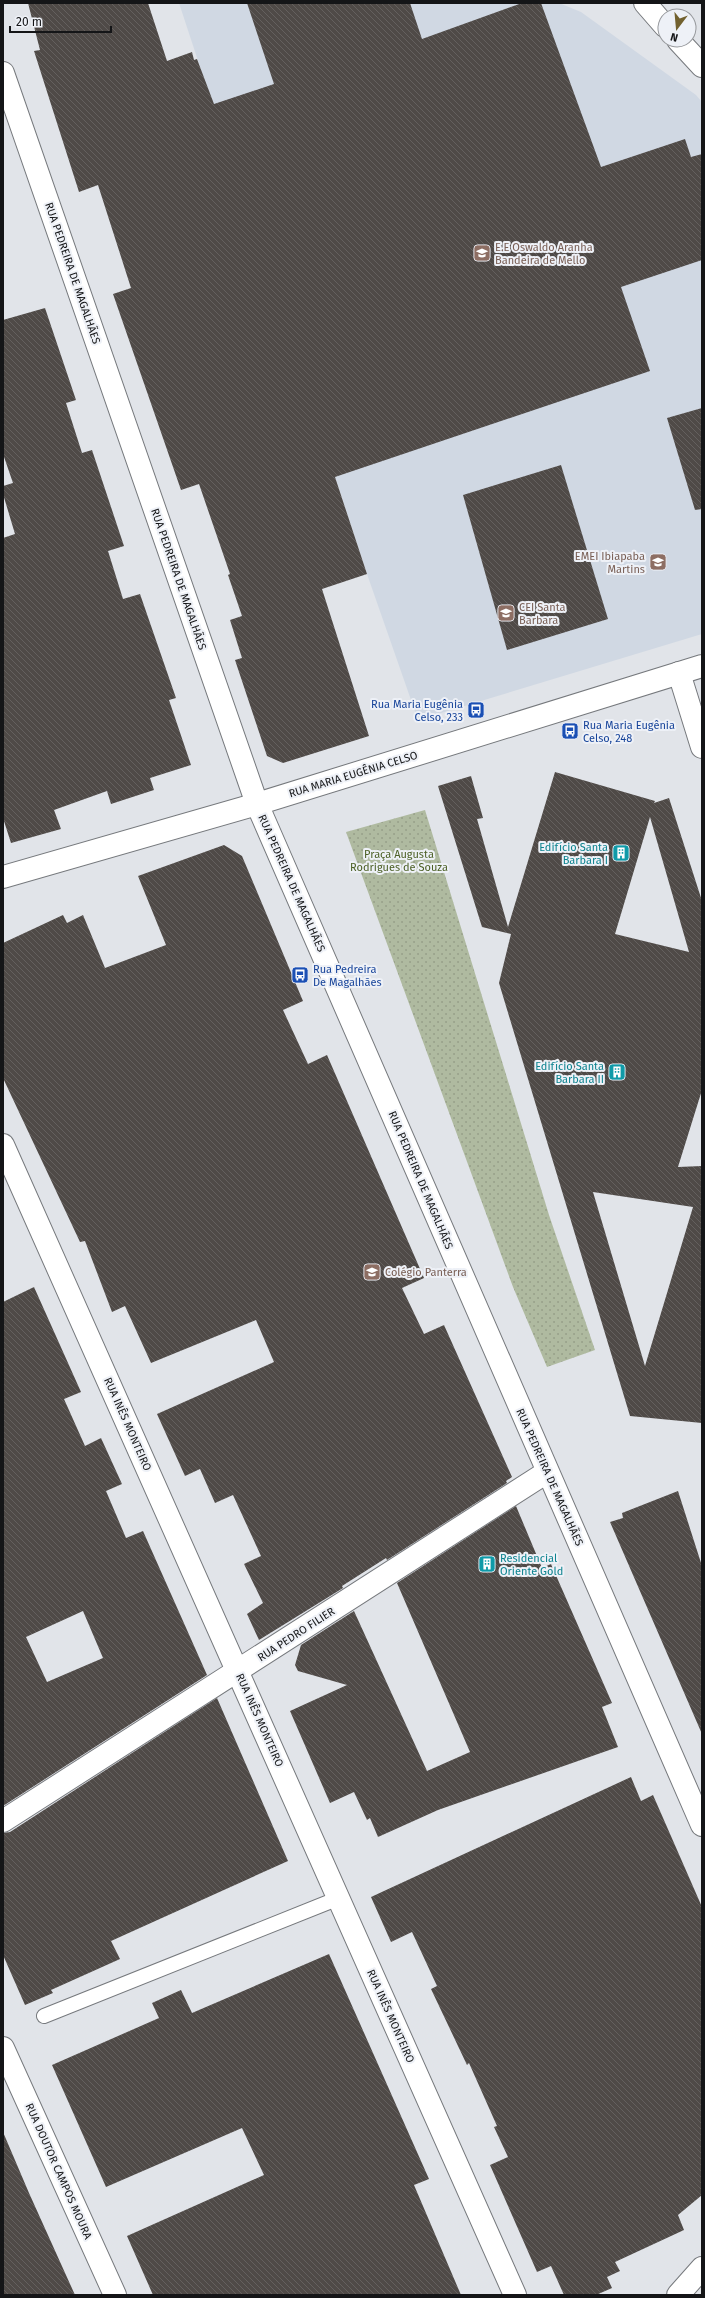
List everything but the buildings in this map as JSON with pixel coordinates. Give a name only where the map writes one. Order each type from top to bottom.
[{"type":"street","points":[[627,3],[655,14]]},
{"type":"street","points":[[685,48],[702,66]]},
{"type":"street","name":"RUA PEDREIRA DE MAGALHÃES","points":[[3,73],[257,804],[702,1825]]},
{"type":"street","name":"RUA MARIA EUGÊNIA CELSO","points":[[3,877],[257,804],[702,666]]},
{"type":"street","points":[[679,673],[702,747]]},
{"type":"street","name":"RUA INÊS MONTEIRO","points":[[3,1146],[515,2295]]},
{"type":"street","name":"RUA PEDRO FILIER","points":[[3,1821],[547,1472]]},
{"type":"street","name":"RUA DOUTOR CAMPOS MOURA","points":[[3,2048],[115,2295]]},
{"type":"street","points":[[678,2295],[702,2268]]},
{"type":"lane","points":[[44,2016],[339,1898]]},
{"type":"shaded area","name":"E.E Oswaldo Aranha Bandeira de Mello","points":[[179,3],[559,3],[581,12],[696,95],[702,102],[702,634],[418,720],[367,574]]},
{"type":"green space","name":"Praça Augusta Rodrigues de Souza","points":[[425,810],[549,1215],[595,1350],[547,1367],[513,1287],[346,832]]},
{"type":"place","name":"E.E Oswaldo Aranha Bandeira de Mello","points":[[482,253]]},
{"type":"place","name":"EMEI Ibiapaba Martins","points":[[658,562]]},
{"type":"place","name":"CEI Santa Barbara","points":[[506,613]]},
{"type":"place","name":"Rua Maria Eugênia Celso, 233","points":[[476,710]]},
{"type":"place","name":"Rua Maria Eugênia Celso, 248","points":[[570,731]]},
{"type":"place","name":"Edifício Santa Barbara I","points":[[621,853]]},
{"type":"place","name":"Rua Pedreira De Magalhães","points":[[300,975]]},
{"type":"place","name":"Edifício Santa Barbara II","points":[[617,1072]]},
{"type":"place","name":"Colégio Panterra","points":[[372,1272]]},
{"type":"place","name":"Residencial Oriente Gold","points":[[487,1564]]}]
